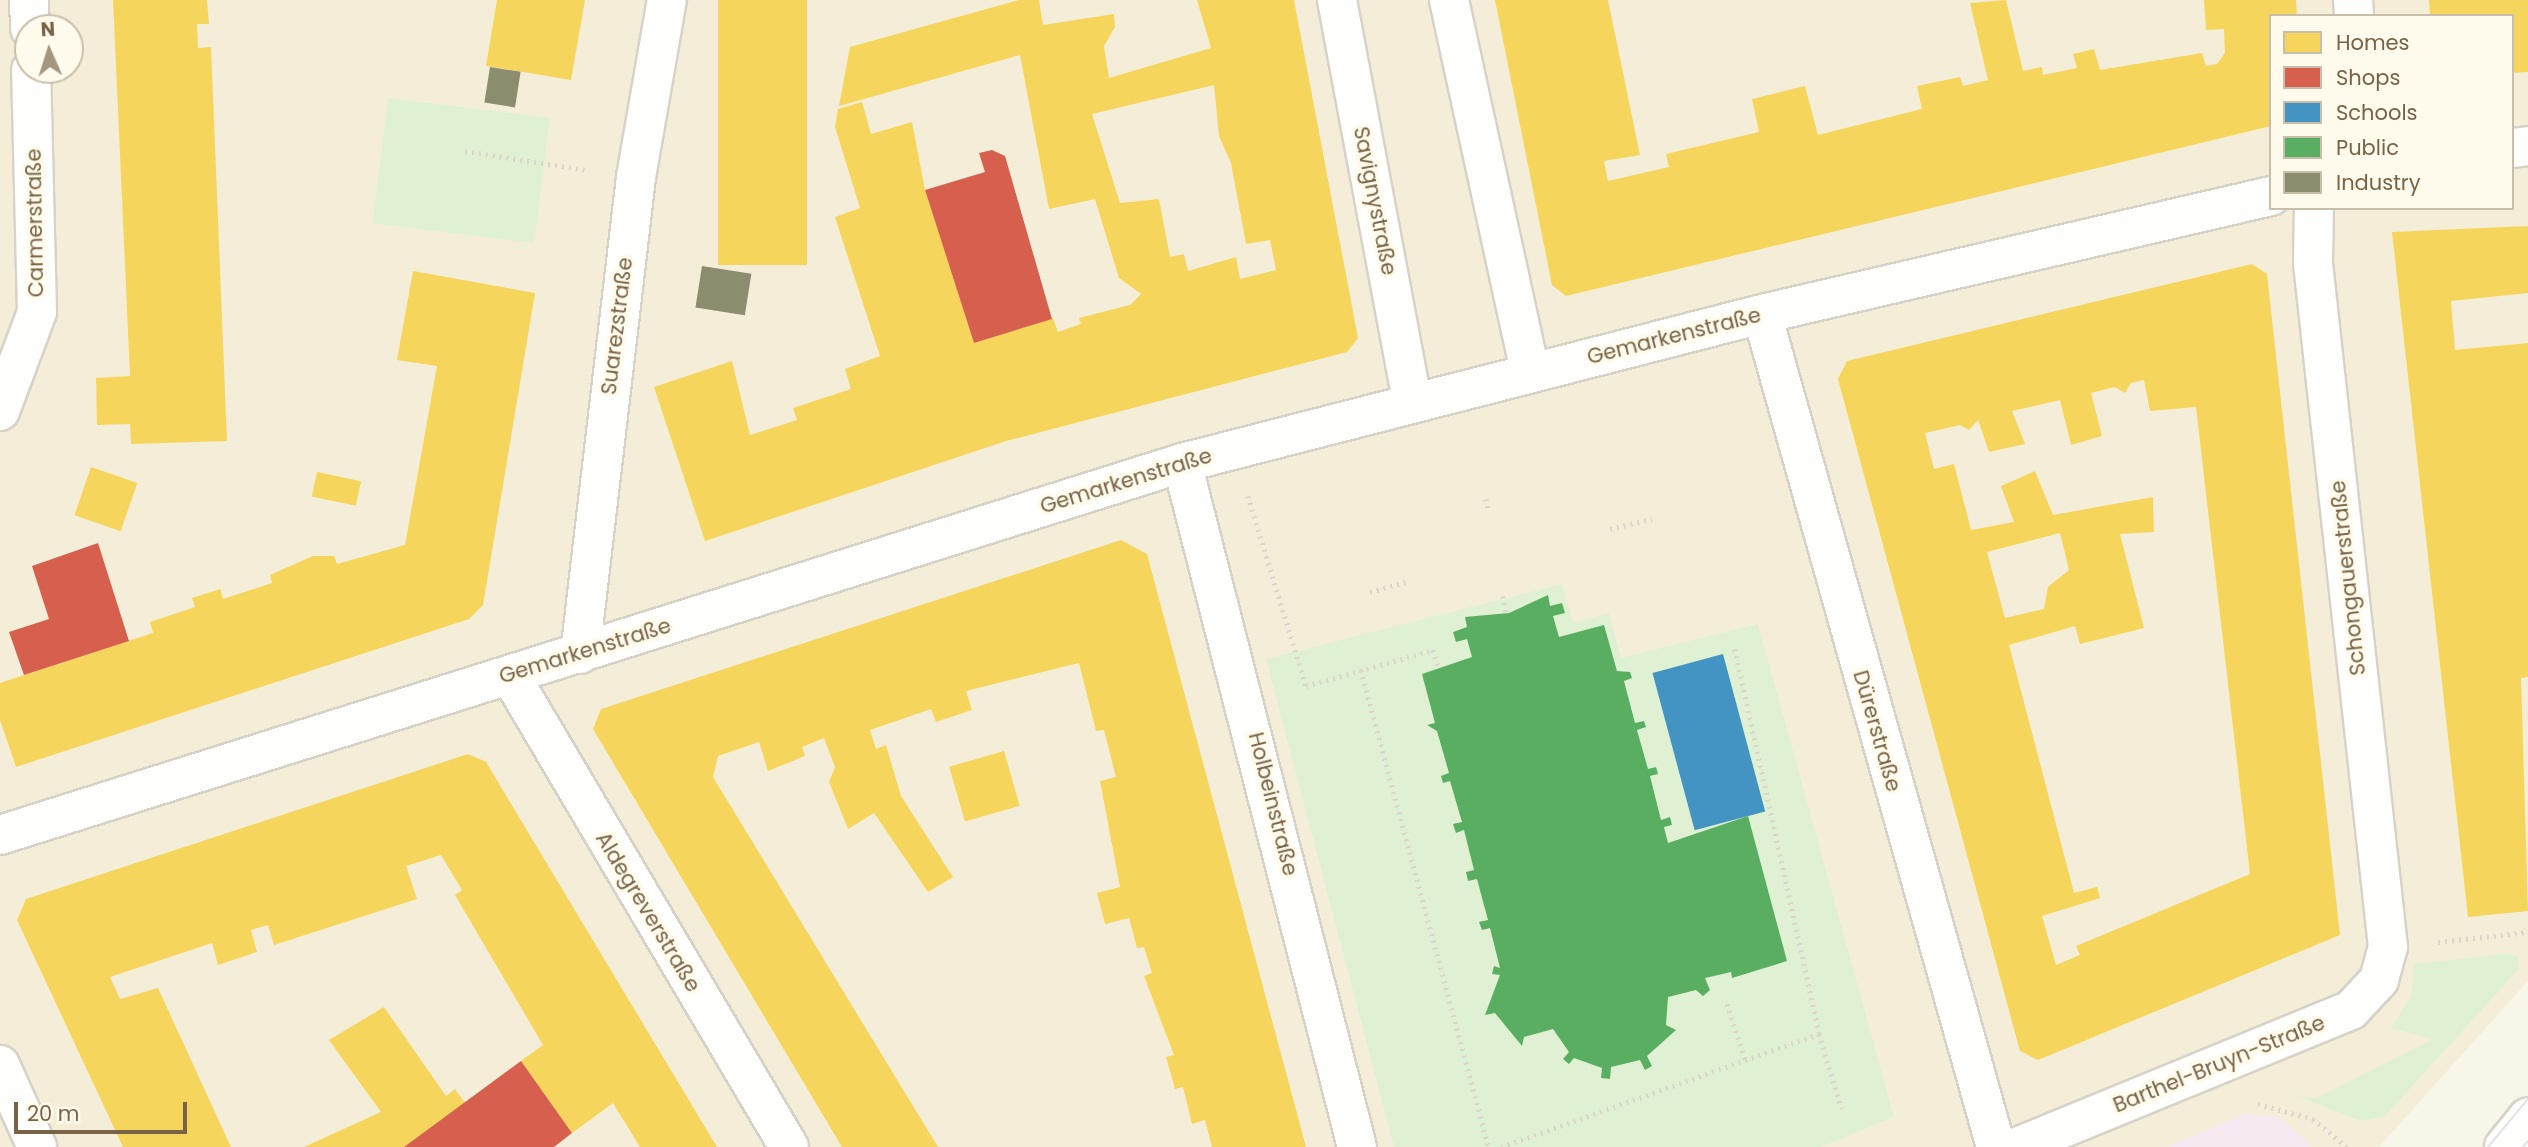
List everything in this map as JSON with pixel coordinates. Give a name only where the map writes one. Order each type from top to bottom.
[{"type":"street","name":"Suarezstraße","points":[[580,654],[636,177],[667,0]]},
{"type":"street","name":"Savignystraße","points":[[1337,0],[1412,401]]},
{"type":"street","points":[[1449,0],[1530,372]]},
{"type":"street","name":"Carmerstraße","points":[[0,411],[37,312],[31,84]]},
{"type":"street","name":"Gemarkenstraße","points":[[0,835],[1181,463],[1412,401],[1762,314],[2269,196]]},
{"type":"street","name":"Schongauerstraße","points":[[2314,210],[2313,263],[2388,947]]},
{"type":"street","name":"Dürerstraße","points":[[1762,314],[1996,1147]]},
{"type":"street","name":"Holbeinstraße","points":[[1181,463],[1357,1147]]},
{"type":"street","name":"Aldegreverstraße","points":[[510,675],[789,1147]]},
{"type":"street","name":"Barthel-Bruyn-Straße","points":[[2017,1147],[2351,1010],[2379,980],[2388,947]]},
{"type":"street","points":[[0,1065],[37,1147]]},
{"type":"street","points":[[2504,1147],[2528,1117]]},
{"type":"path","points":[[465,151],[636,177]]},
{"type":"path","points":[[1245,485],[1306,686],[1433,650],[1438,669]]},
{"type":"path","points":[[1486,499],[1489,513]]},
{"type":"path","points":[[1610,530],[1652,519]]},
{"type":"path","points":[[1370,592],[1406,582]]},
{"type":"path","points":[[1503,596],[1506,613]]},
{"type":"path","points":[[1734,647],[1819,1034],[1842,1109]]},
{"type":"path","points":[[1360,670],[1489,1147]]},
{"type":"path","points":[[2388,947],[2528,932]]},
{"type":"path","points":[[1727,1004],[1745,1061]]},
{"type":"path","points":[[1501,1147],[1819,1034]]},
{"type":"path","points":[[2245,1101],[2313,1119],[2347,1147]]},
{"type":"shaded area","points":[[0,0],[2528,0],[2528,981],[2379,1147],[0,1147]]},
{"type":"shaded area","points":[[2245,1114],[2279,1117],[2312,1147],[2167,1147]]},
{"type":"green space","points":[[388,98],[550,118],[534,243],[373,223]]},
{"type":"green space","points":[[1562,584],[1573,623],[1609,613],[1621,658],[1758,624],[1894,1117],[1821,1147],[1394,1147],[1266,659]]},
{"type":"green space","points":[[2505,954],[2519,956],[2518,970],[2385,1116],[2361,1121],[2299,1097],[2317,1098],[2433,1039],[2391,1028],[2411,996],[2414,964]]},
{"type":"building: Homes","points":[[113,0],[207,0],[209,24],[197,24],[198,48],[211,47],[227,441],[131,444],[130,424],[97,425],[96,378],[130,376]]},
{"type":"building: Homes","points":[[497,0],[585,0],[571,80],[486,66]]},
{"type":"building: Homes","points":[[718,0],[807,0],[807,265],[718,265]]},
{"type":"building: Homes","points":[[1019,0],[1039,0],[1043,25],[1114,14],[1115,27],[1104,46],[1109,78],[1211,48],[1197,0],[1294,0],[1358,338],[1347,352],[1006,441],[705,541],[654,387],[732,361],[750,435],[797,420],[793,408],[851,389],[845,369],[880,356],[835,217],[860,208],[835,127],[838,109],[862,102],[871,134],[912,122],[925,190],[974,343],[1053,318],[1058,332],[1081,324],[1079,318],[1130,305],[1141,294],[1119,278],[1095,199],[1049,209],[1020,55],[839,106],[850,47]],"holes":[[[1214,85],[1219,136],[1231,163],[1246,244],[1270,240],[1276,270],[1240,279],[1236,257],[1188,271],[1184,254],[1170,257],[1159,199],[1120,203],[1092,114]]]},
{"type":"building: Homes","points":[[1495,0],[1608,0],[1640,155],[1604,161],[1608,181],[1669,167],[1666,154],[1759,132],[1752,99],[1805,86],[1818,135],[1922,109],[1917,86],[1960,77],[1963,86],[1988,80],[1970,3],[2006,0],[2023,71],[2042,67],[2043,75],[2077,68],[2073,54],[2094,49],[2100,70],[2202,53],[2206,66],[2217,64],[2225,53],[2224,29],[2206,30],[2204,0],[2296,0],[2297,14],[2269,14],[2269,126],[1566,296],[1552,285]]},
{"type":"building: Homes","points":[[2429,0],[2528,0],[2528,72],[2514,73],[2514,14],[2430,14]]},
{"type":"building: Homes","points":[[2528,226],[2528,293],[2451,301],[2455,350],[2528,343],[2528,677],[2521,678],[2528,911],[2468,917],[2392,232]]},
{"type":"building: Homes","points":[[2252,264],[2267,274],[2340,935],[2038,1060],[2020,1051],[1838,379],[1847,361]],"holes":[[[2144,380],[2150,411],[2196,407],[2250,874],[2076,946],[2080,955],[2056,965],[2042,916],[2100,898],[2097,887],[2074,893],[2009,645],[2075,626],[2080,644],[2144,628],[2120,534],[2154,532],[2153,497],[2053,515],[2035,471],[2001,486],[2014,522],[1971,530],[1954,464],[1934,469],[1925,433],[1960,425],[1969,430],[1978,420],[1989,452],[2025,444],[2012,411],[2060,400],[2071,445],[2102,436],[2091,393],[2115,387],[2125,393],[2131,383]],[[2060,533],[2069,570],[2048,587],[2044,609],[2005,618],[1987,552]]]},
{"type":"building: Homes","points":[[413,271],[535,293],[483,605],[469,619],[16,767],[0,720],[0,683],[153,633],[150,622],[195,607],[192,598],[220,589],[223,599],[272,583],[270,575],[313,556],[334,556],[337,564],[405,545],[437,366],[397,360]]},
{"type":"building: Homes","points":[[91,467],[137,483],[121,531],[74,515]]},
{"type":"building: Homes","points":[[317,472],[361,481],[356,506],[312,496]]},
{"type":"building: Homes","points":[[1121,540],[1147,554],[1306,1147],[1212,1147],[1205,1120],[1192,1124],[1183,1087],[1175,1089],[1166,1057],[1174,1055],[1144,976],[1152,973],[1144,947],[1137,948],[1129,918],[1105,924],[1097,893],[1120,887],[1100,781],[1116,777],[1104,730],[1096,731],[1079,663],[966,691],[972,710],[936,722],[931,709],[870,730],[876,749],[886,745],[901,796],[953,877],[928,892],[874,813],[848,829],[829,782],[835,767],[824,738],[802,747],[805,756],[768,771],[759,742],[718,756],[713,777],[938,1147],[842,1147],[593,729],[601,709]]},
{"type":"building: Homes","points":[[1004,751],[1020,806],[965,822],[949,767]]},
{"type":"building: Homes","points":[[468,754],[486,762],[717,1147],[640,1147],[613,1103],[572,1133],[521,1061],[543,1045],[455,895],[462,890],[441,855],[406,866],[417,899],[274,945],[268,925],[251,930],[257,952],[218,965],[212,943],[110,977],[120,999],[158,988],[231,1147],[123,1147],[17,920],[26,899]]},
{"type":"building: Homes","points":[[384,1007],[446,1096],[455,1089],[465,1103],[404,1147],[304,1147],[381,1112],[329,1040]]},
{"type":"building: Shops","points":[[992,150],[1005,156],[1052,319],[974,343],[925,190],[985,172],[979,153]]},
{"type":"building: Shops","points":[[98,543],[129,641],[24,675],[9,632],[49,619],[32,566]]},
{"type":"building: Shops","points":[[521,1061],[572,1133],[554,1147],[404,1147]]},
{"type":"building: Schools","points":[[1723,654],[1765,811],[1695,830],[1652,673]]},
{"type":"building: Public","points":[[1548,595],[1550,606],[1562,603],[1565,613],[1553,616],[1559,637],[1604,625],[1617,671],[1630,672],[1632,678],[1624,681],[1635,723],[1644,721],[1646,727],[1637,730],[1648,769],[1656,767],[1658,774],[1650,776],[1661,820],[1670,817],[1672,825],[1664,827],[1668,843],[1748,816],[1787,961],[1732,978],[1731,972],[1705,978],[1710,990],[1703,996],[1696,990],[1668,997],[1666,1025],[1676,1030],[1647,1056],[1652,1066],[1645,1070],[1640,1060],[1611,1067],[1610,1079],[1601,1078],[1602,1068],[1574,1058],[1569,1064],[1563,1059],[1569,1052],[1553,1029],[1524,1037],[1522,1046],[1495,1013],[1485,1015],[1500,975],[1492,974],[1494,966],[1500,968],[1490,928],[1482,930],[1479,922],[1488,920],[1477,879],[1468,881],[1466,872],[1474,870],[1464,830],[1456,833],[1453,824],[1462,822],[1450,781],[1443,783],[1441,776],[1449,773],[1437,731],[1427,725],[1435,723],[1422,674],[1472,657],[1467,639],[1456,642],[1453,632],[1467,627],[1465,617],[1509,613]]},
{"type":"building: Industry","points":[[490,67],[521,72],[515,107],[484,103]]},
{"type":"building: Industry","points":[[702,266],[751,274],[745,315],[695,307]]},
{"type":"tram line","points":[[2488,1147],[2528,1099]]},
{"type":"tram line","points":[[2523,1147],[2528,1141]]}]
